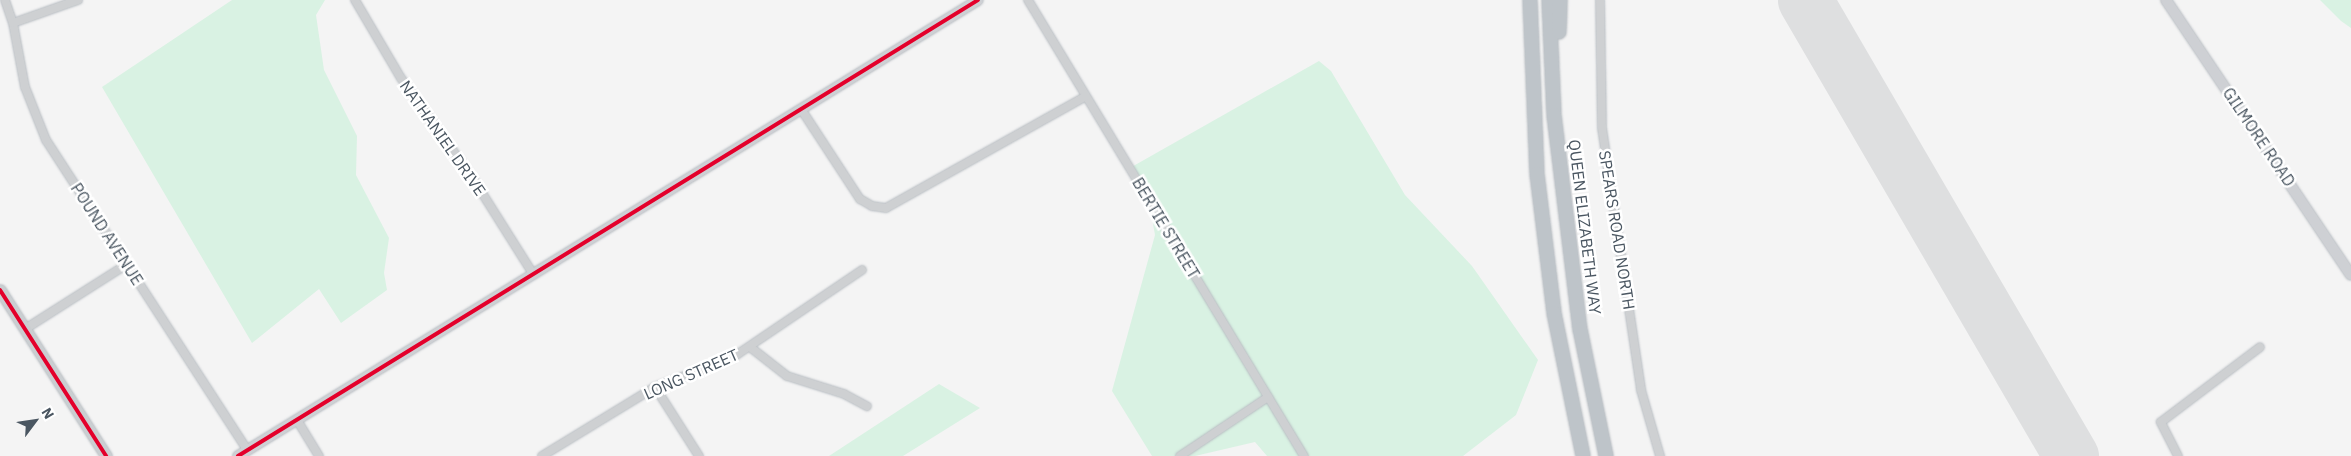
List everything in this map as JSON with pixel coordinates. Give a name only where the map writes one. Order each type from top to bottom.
[{"type":"highway","points":[[1530,0],[1537,174],[1554,314],[1582,456]]},
{"type":"highway","name":"QUEEN ELIZABETH WAY","points":[[1549,0],[1554,115],[1580,329],[1606,456]]},
{"type":"highway","points":[[1554,115],[1560,0]]},
{"type":"main road","points":[[0,290],[106,456]]},
{"type":"street","name":"POUND AVENUE","points":[[5,0],[13,22],[23,79],[34,114],[46,140],[248,450]]},
{"type":"street","points":[[13,22],[78,0]]},
{"type":"street","name":"NATHANIEL DRIVE","points":[[355,0],[401,78],[472,177],[533,274]]},
{"type":"street","points":[[238,456],[978,0]]},
{"type":"street","name":"BERTIE STREET","points":[[1028,0],[1304,456]]},
{"type":"street","name":"SPEARS ROAD NORTH","points":[[1600,0],[1602,128],[1642,390],[1660,456]]},
{"type":"street","name":"GILMORE ROAD","points":[[2166,0],[2351,275]]},
{"type":"street","points":[[801,109],[860,199],[872,206],[886,208],[1086,96]]},
{"type":"street","points":[[25,329],[126,265]]},
{"type":"street","name":"LONG STREET","points":[[542,456],[656,387],[732,358],[862,270]]},
{"type":"street","points":[[750,347],[787,376],[844,394],[867,406]]},
{"type":"street","points":[[2178,456],[2161,422],[2260,347]]},
{"type":"street","points":[[656,387],[698,456]]},
{"type":"street","points":[[1180,456],[1268,397]]},
{"type":"street","points":[[297,420],[319,456]]},
{"type":"green space","points":[[232,0],[325,0],[316,15],[324,70],[357,136],[356,175],[389,238],[384,273],[387,290],[341,323],[319,289],[252,343],[102,87]]},
{"type":"green space","points":[[2320,0],[2351,0],[2351,28],[2341,21]]},
{"type":"green space","points":[[1319,61],[1331,71],[1405,195],[1472,266],[1538,360],[1516,415],[1463,456],[1267,456],[1255,442],[1195,456],[1152,456],[1112,391],[1155,235],[1150,207],[1128,169]]},
{"type":"green space","points":[[939,384],[980,408],[903,456],[829,456]]},
{"type":"runway","points":[[1805,0],[2071,456]]},
{"type":"transit line","points":[[238,456],[978,0]]},
{"type":"transit line","points":[[0,290],[106,456]]}]
